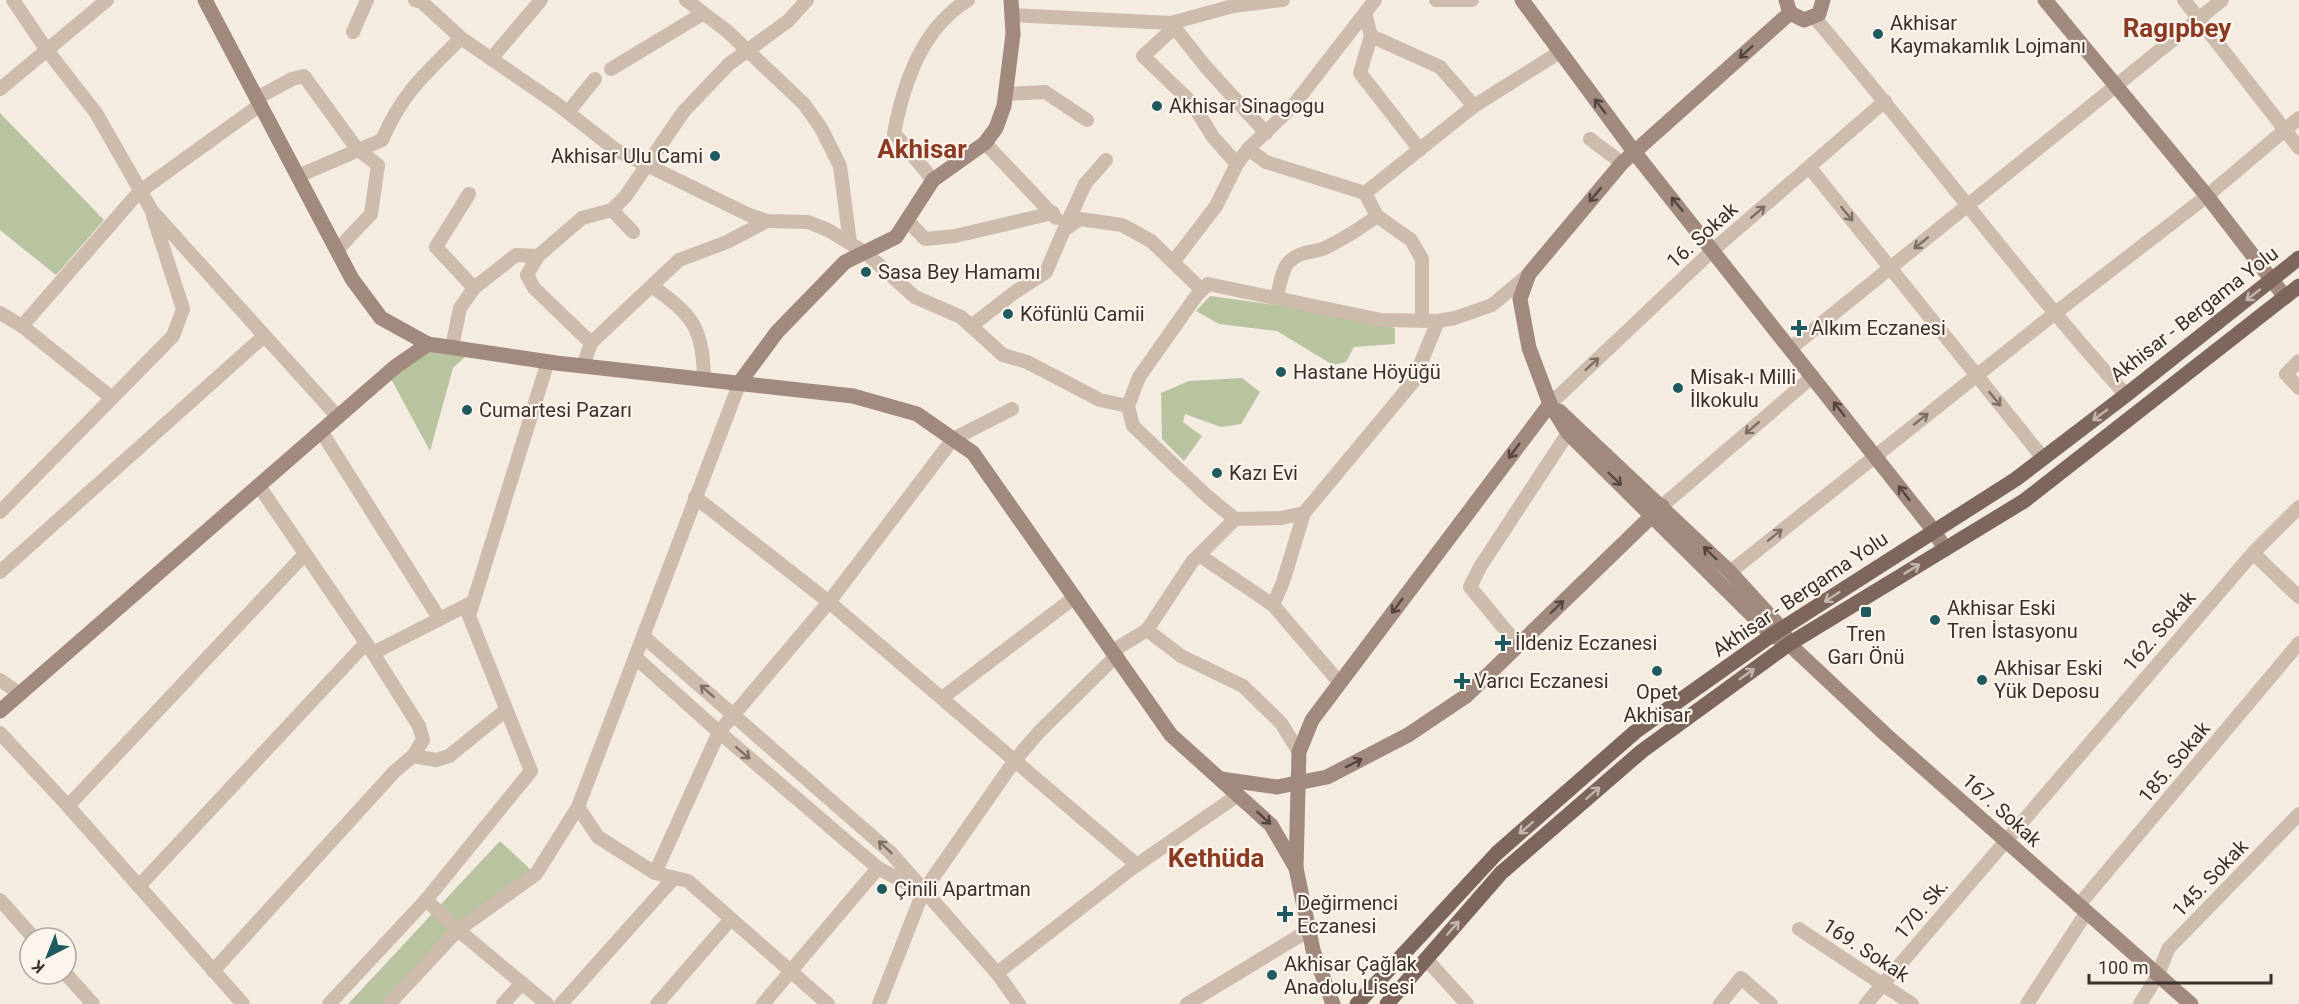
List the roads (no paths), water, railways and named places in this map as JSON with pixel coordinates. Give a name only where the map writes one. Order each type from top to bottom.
[{"type":"main road","name":"Akhisar - Bergama Yolu","points":[[1357,1004],[1506,846],[1635,732],[1777,632],[2043,458],[2299,258]]},
{"type":"main road","name":"Akhisar - Bergama Yolu","points":[[1387,1004],[1501,873],[1633,759],[1789,644],[2024,501],[2299,286]]},
{"type":"street","points":[[13,0],[46,49],[96,113],[139,192],[152,211],[338,417]]},
{"type":"street","points":[[0,89],[107,0]]},
{"type":"street","points":[[205,0],[352,279],[381,318],[428,344],[583,366],[705,377],[853,396],[917,414],[973,453],[1171,735],[1271,825],[1296,868]]},
{"type":"street","points":[[353,32],[368,0]]},
{"type":"street","points":[[491,59],[541,0]]},
{"type":"street","points":[[686,0],[727,31],[804,104],[821,128],[840,166],[850,243]]},
{"type":"street","points":[[591,343],[534,288],[527,275],[538,256],[582,218],[612,210],[625,198],[684,111],[729,64],[749,52],[788,21],[807,0]]},
{"type":"street","points":[[933,180],[894,133],[902,92],[913,66],[931,35],[950,11],[968,0]]},
{"type":"street","points":[[1237,164],[1213,137],[1192,103],[1143,56],[1172,26],[1232,3],[1283,0]]},
{"type":"street","points":[[1174,261],[1216,206],[1237,164],[1248,149],[1292,108],[1375,0]]},
{"type":"street","points":[[1436,0],[1472,0]]},
{"type":"street","points":[[1305,513],[1281,518],[1235,519],[1207,496],[1133,426],[1128,406],[1139,377],[1208,284],[1277,296],[1381,320],[1438,321],[1455,318],[1492,305],[1528,274],[1622,163],[1788,6],[1804,20],[1814,17],[1822,9],[1823,0]]},
{"type":"street","points":[[2044,0],[2207,196],[2285,297]]},
{"type":"street","points":[[2184,0],[2299,148]]},
{"type":"street","points":[[1791,348],[2222,0]]},
{"type":"street","points":[[420,1],[461,38],[568,112],[616,150],[749,216],[767,221],[808,222],[866,253],[915,297],[961,317],[1003,355],[1027,362],[1100,400],[1128,406]]},
{"type":"street","points":[[1524,1],[1635,153],[1875,455],[1934,531],[1945,549]]},
{"type":"street","points":[[389,1004],[458,930],[536,874],[578,807],[740,382],[777,332],[845,262],[896,237],[933,180],[985,143],[996,128],[1005,94],[1013,33],[1012,8],[1172,26],[1266,133]]},
{"type":"street","points":[[1365,13],[1371,36],[1360,73],[1420,150]]},
{"type":"street","points":[[610,69],[702,14]]},
{"type":"street","points":[[1814,17],[1886,101],[1967,207],[2054,314],[2126,395]]},
{"type":"street","points":[[1371,36],[1440,67],[1474,106]]},
{"type":"street","points":[[298,176],[357,149],[372,147],[382,140],[395,111],[409,90],[461,38]]},
{"type":"street","points":[[1365,193],[1474,106],[1560,52]]},
{"type":"street","points":[[21,326],[139,192],[259,101],[292,79],[304,76],[357,149],[378,165],[371,214],[337,250]]},
{"type":"street","points":[[568,112],[595,79]]},
{"type":"street","points":[[1005,94],[1045,92],[1087,120]]},
{"type":"street","name":"16. Sokak","points":[[1550,404],[1713,250],[1886,101]]},
{"type":"street","points":[[1730,572],[1976,375],[2207,196],[2299,118]]},
{"type":"street","points":[[1590,139],[1622,163]]},
{"type":"street","points":[[985,143],[1053,213],[1064,230]]},
{"type":"street","points":[[1248,149],[1266,162],[1365,193],[1377,216],[1411,240],[1422,259],[1422,321]]},
{"type":"street","points":[[971,326],[1015,292],[1046,272],[1085,183],[1106,160]]},
{"type":"street","points":[[1810,168],[2043,458]]},
{"type":"street","points":[[469,194],[436,247],[474,288]]},
{"type":"street","points":[[612,210],[633,232]]},
{"type":"street","points":[[0,512],[172,336],[183,309],[152,211]]},
{"type":"street","points":[[907,220],[925,239],[955,236],[1053,213]]},
{"type":"street","points":[[1277,296],[1287,262],[1301,254],[1324,248],[1343,236],[1354,233],[1377,216]]},
{"type":"street","points":[[1064,230],[1080,219],[1122,225],[1151,241],[1202,290]]},
{"type":"street","points":[[583,366],[591,343],[679,260],[727,242],[767,221]]},
{"type":"street","points":[[452,347],[460,308],[474,288],[516,255],[538,256]]},
{"type":"street","points":[[1528,274],[1520,299],[1529,348],[1550,404],[1568,434],[1730,572],[1777,632]]},
{"type":"street","points":[[652,286],[677,304],[692,321],[703,343],[705,377]]},
{"type":"street","points":[[0,313],[21,326],[112,398]]},
{"type":"street","points":[[1273,604],[1284,582],[1305,513],[1413,382],[1438,321]]},
{"type":"street","points":[[0,572],[264,336]]},
{"type":"street","points":[[0,711],[321,431],[396,367],[428,344]]},
{"type":"street","points":[[328,1004],[426,900],[531,771],[468,616],[548,361]]},
{"type":"street","points":[[2299,361],[2286,374],[2299,388]]},
{"type":"street","points":[[1221,779],[1277,787],[1327,777],[1408,735],[1466,696],[1657,510],[1813,376]]},
{"type":"street","points":[[1550,404],[1777,632]]},
{"type":"street","points":[[1333,1004],[1313,950],[1296,868],[1299,752],[1312,720],[1339,682],[1550,404]]},
{"type":"street","points":[[655,873],[719,732],[829,602],[953,439],[1012,408]]},
{"type":"street","points":[[321,431],[440,618]]},
{"type":"street","points":[[1518,645],[1470,587],[1480,567],[1568,434]]},
{"type":"street","points":[[213,971],[395,771],[414,756],[423,740],[419,726],[369,648],[259,486]]},
{"type":"street","points":[[695,497],[829,602],[1137,865]]},
{"type":"street","name":"162. Sokak","points":[[2005,840],[2253,553],[2299,507]]},
{"type":"street","points":[[879,1004],[923,892],[1015,760],[1115,653],[1147,630],[1178,581],[1199,555],[1235,519]]},
{"type":"street","points":[[2253,553],[2299,597]]},
{"type":"street","points":[[68,806],[304,555]]},
{"type":"street","points":[[1199,555],[1273,604],[1339,682]]},
{"type":"street","points":[[942,698],[1076,597]]},
{"type":"street","points":[[139,886],[369,648],[473,602]]},
{"type":"street","points":[[1147,630],[1181,656],[1243,686],[1281,723],[1299,752]]},
{"type":"street","name":"167. Sokak","points":[[1777,632],[1885,734],[2191,1004]]},
{"type":"street","points":[[644,637],[890,852],[997,973],[1018,1004]]},
{"type":"street","name":"185. Sokak","points":[[2027,1004],[2082,909],[2299,643]]},
{"type":"street","points":[[636,658],[878,868],[923,892]]},
{"type":"street","points":[[0,680],[20,694]]},
{"type":"street","points":[[414,756],[436,760],[448,756],[506,710]]},
{"type":"street","points":[[0,734],[68,806],[243,1004]]},
{"type":"street","points":[[997,973],[1137,865],[1238,795]]},
{"type":"street","points":[[578,807],[598,837],[655,873],[688,881],[828,1004]]},
{"type":"street","name":"145. Sokak","points":[[2140,1004],[2158,975],[2168,949],[2299,814]]},
{"type":"street","name":"170. Sk.","points":[[1866,1004],[2005,840]]},
{"type":"street","points":[[763,1004],[789,970],[878,868]]},
{"type":"street","points":[[561,1004],[673,879]]},
{"type":"street","points":[[0,900],[23,926]]},
{"type":"street","points":[[426,900],[458,930],[547,1004]]},
{"type":"street","points":[[657,1004],[732,919]]},
{"type":"street","name":"169. Sokak","points":[[1799,929],[1912,1004]]},
{"type":"street","points":[[1187,1004],[1309,930]]},
{"type":"street","points":[[1426,959],[1467,1004]]},
{"type":"street","points":[[1720,1004],[1741,978],[1771,1004]]},
{"type":"street","points":[[503,1004],[522,983]]},
{"type":"street","points":[[74,986],[84,1001]]},
{"type":"place","name":"Akhisar Kaymakamlık Lojmanı","points":[[1878,34]]},
{"type":"place","name":"Akhisar Sinagogu","points":[[1157,106]]},
{"type":"place","name":"Akhisar Ulu Cami","points":[[715,156]]},
{"type":"place","name":"Sasa Bey Hamamı","points":[[866,272]]},
{"type":"place","name":"Köfünlü Camii","points":[[1008,314]]},
{"type":"place","name":"Alkım Eczanesi","points":[[1799,328]]},
{"type":"place","name":"Hastane Höyüğü","points":[[1281,372]]},
{"type":"place","name":"Misak-ı Milli İlkokulu","points":[[1678,388]]},
{"type":"place","name":"Cumartesi Pazarı","points":[[467,410]]},
{"type":"place","name":"Kazı Evi","points":[[1217,473]]},
{"type":"place","name":"Tren Garı Önü","points":[[1866,612]]},
{"type":"place","name":"Akhisar Eski Tren İstasyonu","points":[[1935,620]]},
{"type":"place","name":"İldeniz Eczanesi","points":[[1503,643]]},
{"type":"place","name":"Opet Akhisar","points":[[1657,671]]},
{"type":"place","name":"Akhisar Eski Yük Deposu","points":[[1982,680]]},
{"type":"place","name":"Varıcı Eczanesi","points":[[1462,681]]},
{"type":"place","name":"Çinili Apartman","points":[[882,889]]},
{"type":"place","name":"Değirmenci Eczanesi","points":[[1285,914]]},
{"type":"place","name":"Akhisar Çağlak Anadolu Lisesi","points":[[1272,975]]},
{"type":"district","name":"Ragıpbey","points":[[2177,28]]},
{"type":"district","name":"Akhisar","points":[[922,149]]},
{"type":"district","name":"Kethüda","points":[[1216,858]]}]
